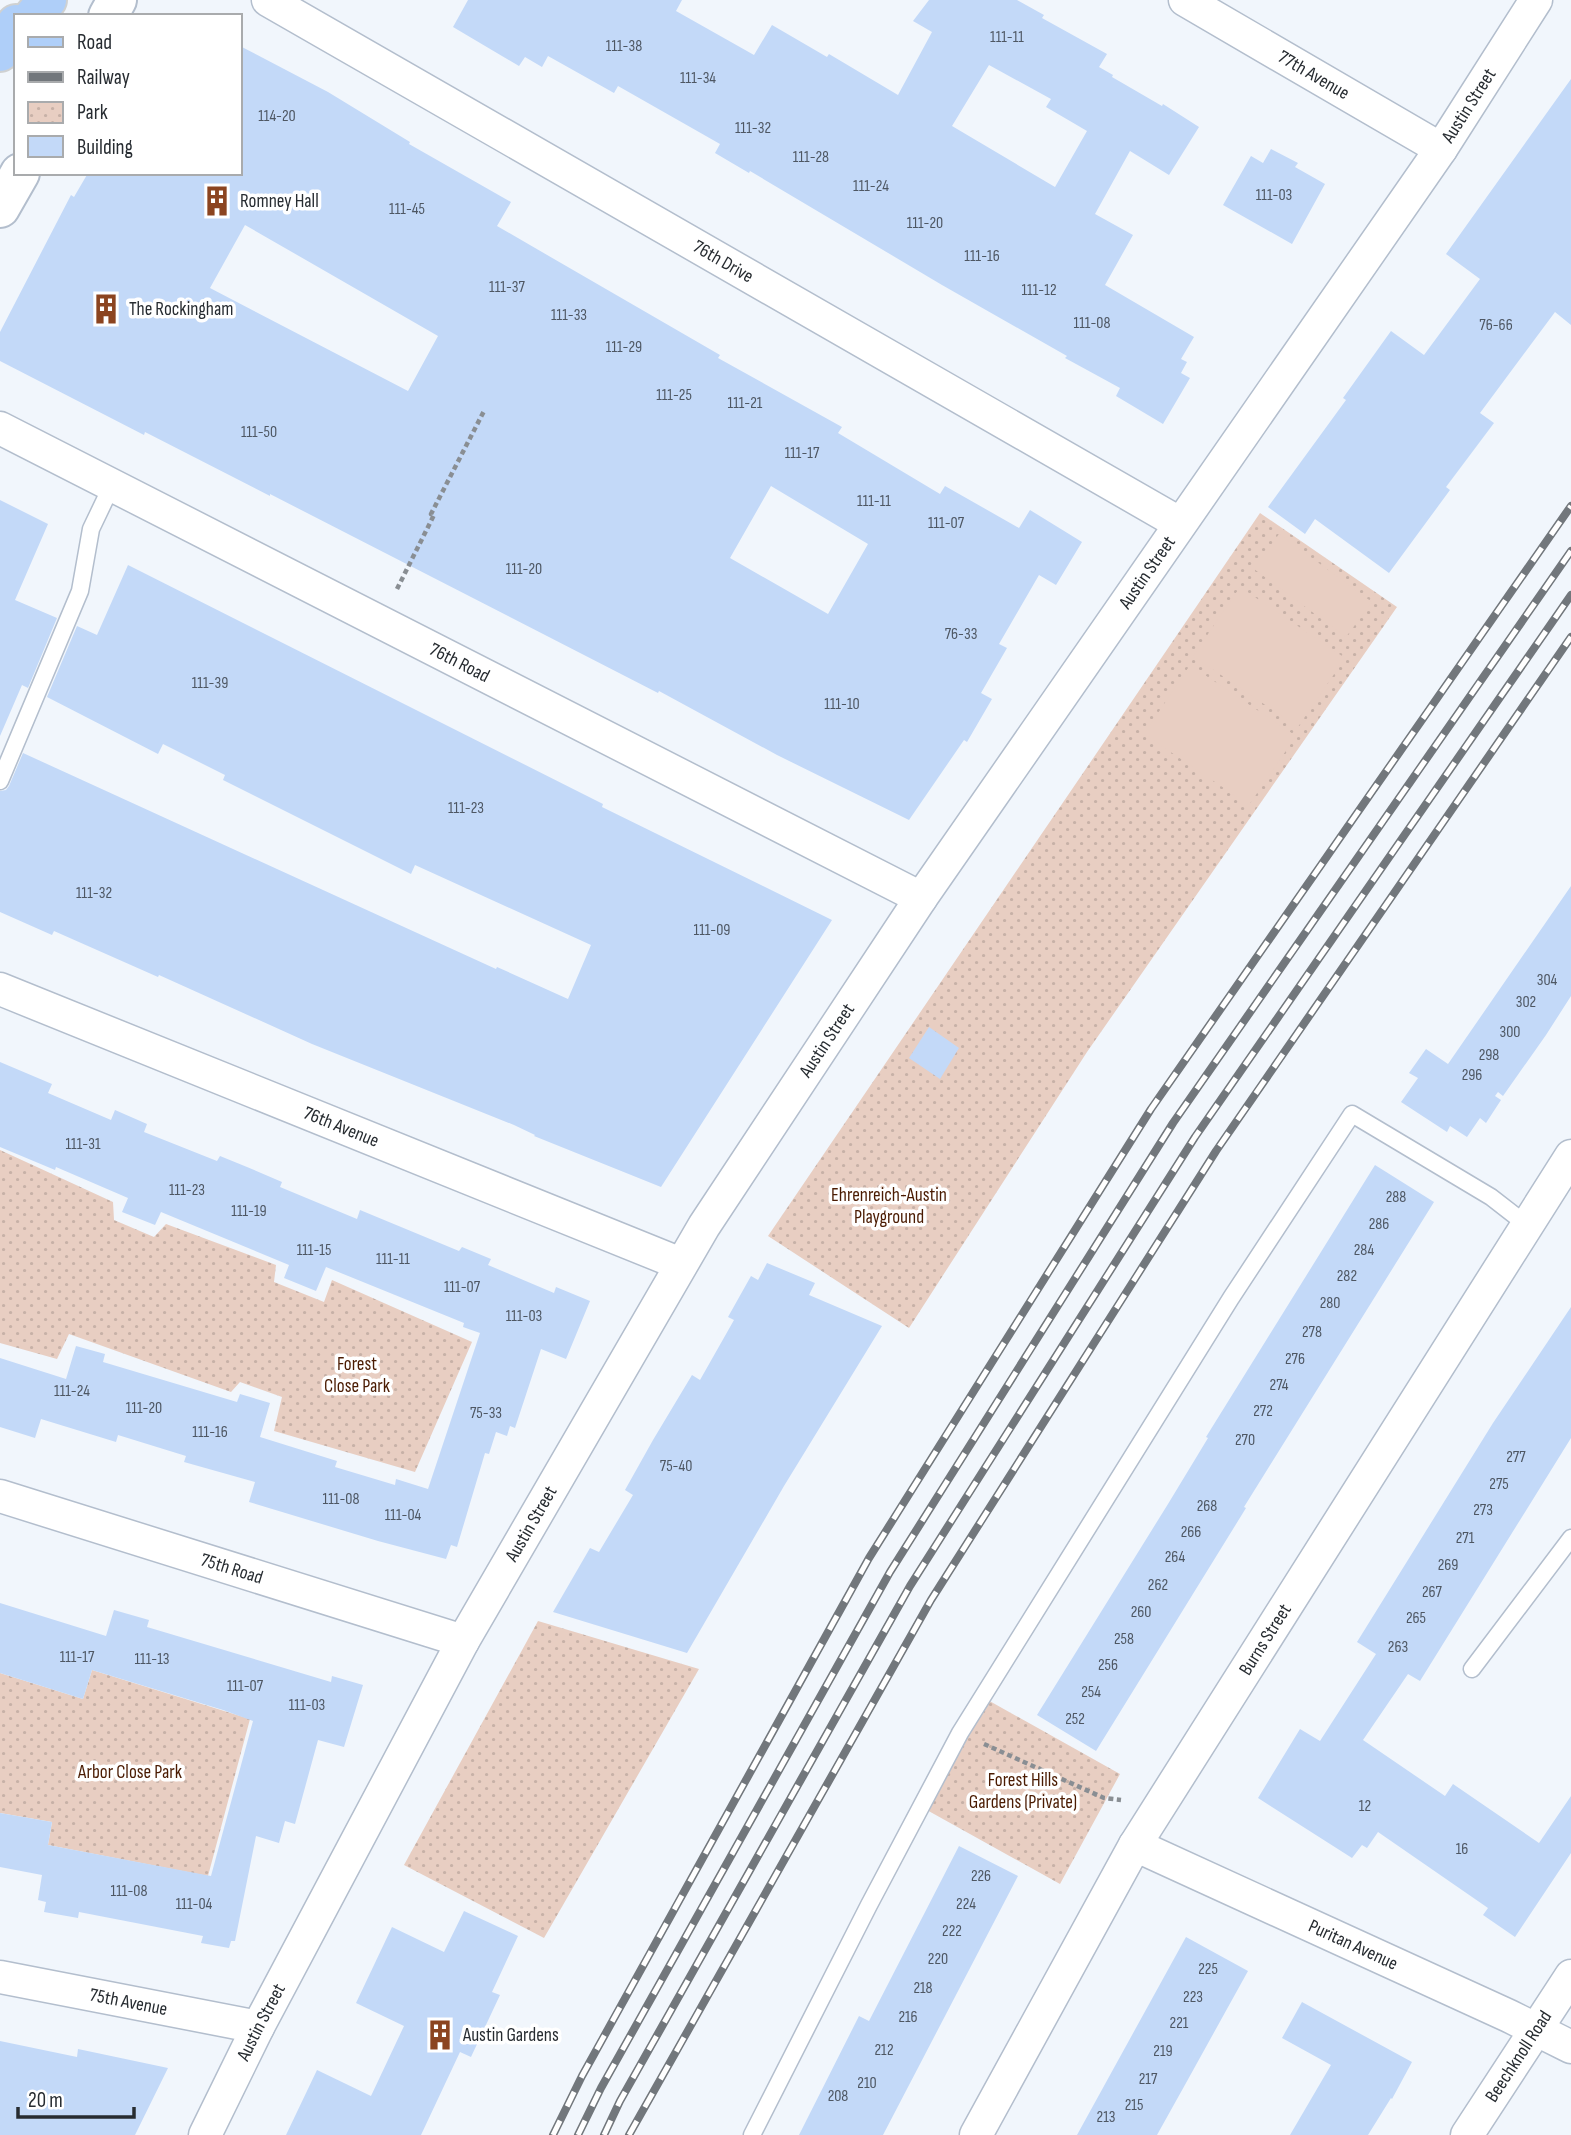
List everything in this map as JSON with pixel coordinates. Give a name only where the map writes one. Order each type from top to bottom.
[{"type":"main road","points":[[36,14],[47,0]]},
{"type":"main road","points":[[0,54],[14,28]]},
{"type":"main road","points":[[0,54],[14,39]]},
{"type":"street","name":"76th Drive","points":[[268,0],[1179,523]]},
{"type":"street","name":"77th Avenue","points":[[1185,0],[1441,149]]},
{"type":"street","name":"Austin Street","points":[[205,2135],[258,2027],[463,1641],[681,1264],[921,898],[1441,149],[1536,0]]},
{"type":"street","points":[[0,208],[19,175]]},
{"type":"street","name":"76th Road","points":[[0,428],[921,898]]},
{"type":"street","name":"76th Avenue","points":[[0,989],[681,1264]]},
{"type":"street","name":"Burns Street","points":[[976,2135],[1135,1845],[1571,1156]]},
{"type":"street","name":"75th Road","points":[[0,1496],[463,1641]]},
{"type":"street","name":"Puritan Avenue","points":[[1135,1845],[1571,2047]]},
{"type":"street","name":"Beechknoll Road","points":[[1467,2135],[1571,1976]]},
{"type":"street","name":"75th Avenue","points":[[0,1977],[258,2027]]},
{"type":"lane","points":[[0,781],[80,591],[91,529],[113,485]]},
{"type":"lane","points":[[752,2135],[960,1733],[1231,1298],[1352,1114],[1491,1197],[1527,1225]]},
{"type":"lane","points":[[1472,1670],[1571,1538]]},
{"type":"path","points":[[397,589],[434,515],[431,514],[484,411]]},
{"type":"path","points":[[960,1733],[1104,1798],[1132,1801]]},
{"type":"green space","name":"Ehrenreich-Austin Playground","points":[[1260,513],[1397,607],[1087,1052],[909,1328],[768,1236]]},
{"type":"green space","points":[[1279,534],[1372,602],[1346,637],[1254,569]]},
{"type":"green space","points":[[1240,587],[1345,658],[1298,727],[1193,656]]},
{"type":"green space","points":[[1190,665],[1296,736],[1249,805],[1144,734]]},
{"type":"green space","name":"Forest Close Park","points":[[0,1150],[113,1202],[114,1220],[154,1237],[166,1224],[276,1265],[274,1282],[324,1302],[332,1280],[472,1342],[415,1472],[274,1431],[282,1397],[240,1382],[231,1392],[69,1334],[57,1359],[0,1343]]},
{"type":"green space","points":[[538,1621],[699,1669],[544,1938],[404,1865]]},
{"type":"green space","name":"Arbor Close Park","points":[[92,1670],[250,1719],[208,1876],[48,1845],[52,1822],[0,1813],[0,1673],[83,1699]]},
{"type":"green space","name":"Forest Hills Gardens (Private)","points":[[986,1699],[1120,1774],[1060,1884],[925,1809]]},
{"type":"building","points":[[468,0],[682,0],[676,11],[754,55],[772,25],[827,57],[829,54],[898,95],[932,32],[913,21],[929,0],[1017,0],[1044,15],[1042,18],[1107,54],[1099,67],[1113,75],[1112,77],[1199,127],[1169,175],[1130,151],[1095,214],[1133,235],[1105,285],[1194,337],[1181,359],[1187,362],[1181,373],[1190,378],[1163,424],[1116,396],[1120,388],[715,153],[720,144],[618,86],[614,93],[548,56],[542,67],[525,57],[519,66],[453,27]],"holes":[[[989,65],[1051,99],[1046,107],[1087,131],[1055,187],[952,126]]]},
{"type":"building","points":[[242,47],[328,92],[410,142],[409,144],[511,202],[497,226],[720,355],[718,358],[842,427],[838,433],[940,494],[945,486],[1019,528],[1030,510],[1082,542],[1056,585],[1039,575],[999,644],[1007,648],[981,693],[992,699],[967,742],[964,740],[909,820],[270,494],[145,432],[144,435],[0,361],[0,332],[71,195],[74,197],[87,175],[242,175]],"holes":[[[245,225],[438,336],[408,391],[210,288]],[[771,486],[868,544],[828,614],[730,558]]]},
{"type":"building","points":[[1571,79],[1571,325],[1555,312],[1480,413],[1494,423],[1446,487],[1450,490],[1389,573],[1315,519],[1305,534],[1268,507],[1346,400],[1343,398],[1391,331],[1424,355],[1480,279],[1446,254]]},
{"type":"building","points":[[1271,149],[1298,163],[1295,167],[1325,184],[1292,244],[1223,205],[1251,156],[1263,163]]},
{"type":"building","points":[[0,500],[48,524],[15,600],[57,618],[28,688],[22,685],[0,736]]},
{"type":"building","points":[[128,565],[603,804],[602,807],[832,920],[661,1187],[312,1044],[54,931],[52,935],[0,912],[0,791],[9,786],[23,753],[496,969],[497,967],[568,999],[591,945],[415,865],[411,874],[223,780],[225,775],[163,744],[158,754],[47,697],[77,626],[97,635]]},
{"type":"building","points":[[1571,886],[1571,996],[1503,1096],[1498,1092],[1495,1096],[1501,1100],[1486,1123],[1480,1118],[1467,1137],[1450,1126],[1447,1132],[1401,1102],[1418,1078],[1409,1073],[1426,1049],[1448,1064]]},
{"type":"building","points":[[929,1027],[959,1048],[940,1079],[909,1058]]},
{"type":"building","points":[[0,1062],[52,1084],[48,1093],[111,1120],[115,1110],[147,1124],[144,1132],[217,1161],[220,1156],[247,1167],[282,1182],[280,1187],[357,1219],[360,1210],[459,1251],[462,1247],[491,1259],[488,1265],[554,1293],[556,1287],[590,1301],[566,1359],[541,1349],[515,1428],[510,1426],[507,1436],[496,1432],[489,1454],[485,1453],[457,1547],[451,1545],[446,1559],[249,1502],[255,1482],[184,1462],[186,1456],[118,1435],[116,1442],[41,1419],[35,1438],[0,1427],[0,1358],[66,1379],[76,1346],[105,1354],[103,1362],[237,1402],[240,1394],[270,1403],[260,1437],[337,1461],[335,1467],[395,1485],[396,1479],[428,1489],[480,1333],[463,1327],[464,1323],[326,1267],[316,1291],[284,1278],[289,1265],[161,1212],[155,1225],[122,1212],[128,1198],[56,1167],[55,1170],[0,1147]]},
{"type":"building","points":[[1375,1165],[1434,1202],[1096,1751],[1037,1715]]},
{"type":"building","points":[[767,1263],[815,1283],[809,1295],[882,1326],[784,1486],[687,1653],[553,1612],[590,1548],[599,1552],[633,1495],[625,1490],[653,1440],[692,1375],[700,1380],[734,1320],[728,1317],[751,1276],[758,1280]]},
{"type":"building","points":[[1571,1307],[1571,1438],[1420,1681],[1408,1674],[1363,1740],[1445,1796],[1453,1784],[1539,1843],[1571,1796],[1571,1853],[1515,1937],[1483,1915],[1488,1908],[1378,1832],[1367,1848],[1362,1845],[1352,1858],[1258,1798],[1300,1729],[1320,1741],[1376,1654],[1357,1642],[1493,1423]]},
{"type":"building","points":[[0,1603],[106,1636],[114,1610],[149,1620],[147,1627],[331,1682],[332,1676],[363,1685],[344,1747],[318,1740],[295,1824],[285,1821],[279,1843],[256,1836],[235,1941],[231,1941],[229,1948],[201,1943],[203,1936],[79,1912],[78,1918],[44,1912],[46,1902],[38,1900],[42,1875],[0,1867],[0,1813],[52,1822],[48,1845],[211,1876],[253,1721],[92,1670],[83,1699],[0,1673]]},
{"type":"building","points":[[959,1846],[1018,1876],[883,2135],[799,2135],[859,2016],[869,2021]]},
{"type":"building","name":"Austin Gardens","points":[[464,1911],[518,1936],[492,1992],[500,1995],[471,2057],[460,2052],[421,2135],[286,2135],[317,2070],[371,2096],[404,2026],[356,2003],[392,1927],[444,1952]]},
{"type":"building","points":[[1186,1937],[1248,1971],[1157,2135],[1077,2135]]},
{"type":"building","points":[[1302,2002],[1412,2062],[1368,2135],[1290,2135],[1331,2065],[1282,2038]]},
{"type":"building","points":[[0,2041],[77,2057],[78,2049],[168,2068],[135,2135],[0,2135]]},
{"type":"railway","points":[[553,2135],[582,2076],[869,1558],[1151,1109],[1571,506]]},
{"type":"railway","points":[[578,2135],[601,2088],[890,1572],[1173,1123],[1571,551]]},
{"type":"railway","points":[[604,2135],[620,2101],[910,1586],[1195,1137],[1571,595]]},
{"type":"railway","points":[[629,2135],[931,1600],[1216,1151],[1571,637]]},
{"type":"place","name":"Romney Hall","points":[[217,201]]},
{"type":"place","name":"The Rockingham","points":[[106,309]]},
{"type":"place","name":"Austin Gardens","points":[[440,2035]]}]
